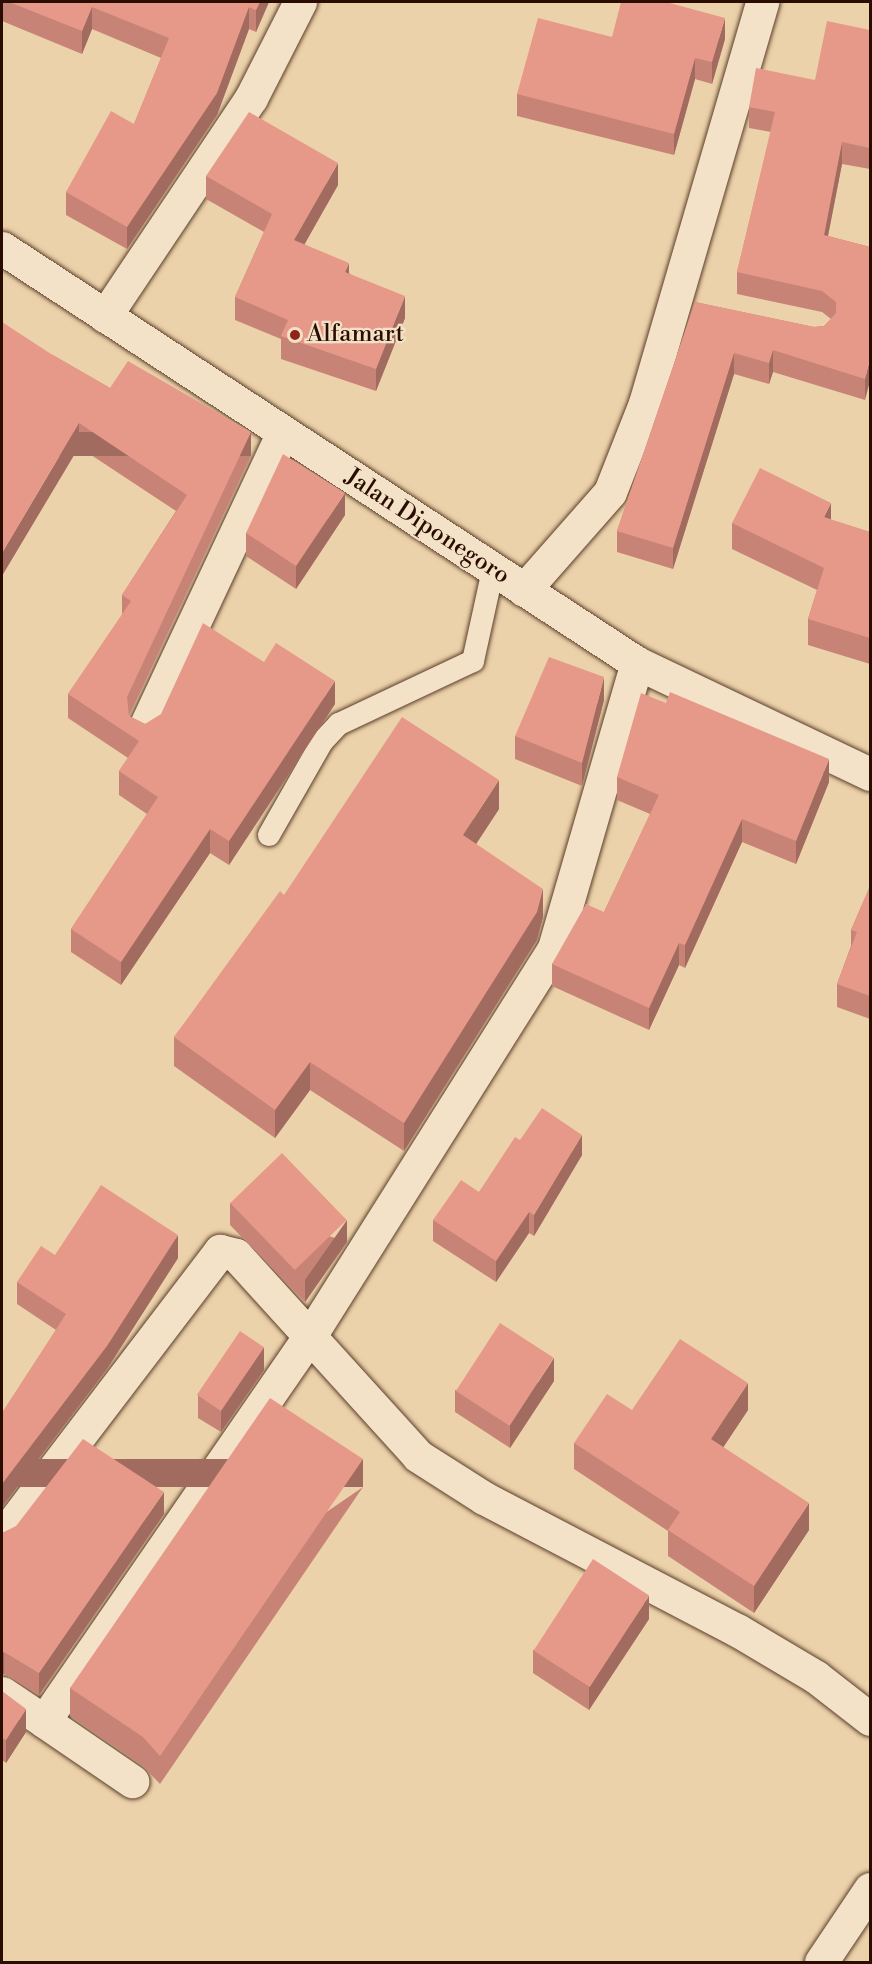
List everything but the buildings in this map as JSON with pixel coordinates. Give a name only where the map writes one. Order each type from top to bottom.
[{"type":"street","points":[[105,316],[251,98],[300,2]]},
{"type":"street","points":[[524,590],[610,492],[645,403],[762,2]]},
{"type":"street","name":"Jalan Diponegoro","points":[[2,248],[282,434],[637,663],[870,774]]},
{"type":"street","points":[[676,300],[709,307]]},
{"type":"street","points":[[144,729],[282,434]]},
{"type":"street","points":[[44,1721],[308,1339],[554,948],[637,663]]},
{"type":"street","points":[[2,1537],[220,1251],[236,1255],[308,1339],[418,1456],[484,1498],[747,1636],[816,1677],[870,1719]]},
{"type":"street","points":[[2,1692],[132,1781]]},
{"type":"street","points":[[821,1962],[870,1889]]},
{"type":"lane","points":[[269,835],[322,742],[339,724],[473,661],[494,570]]},
{"type":"place","name":"Alfamart","points":[[295,335]]}]
